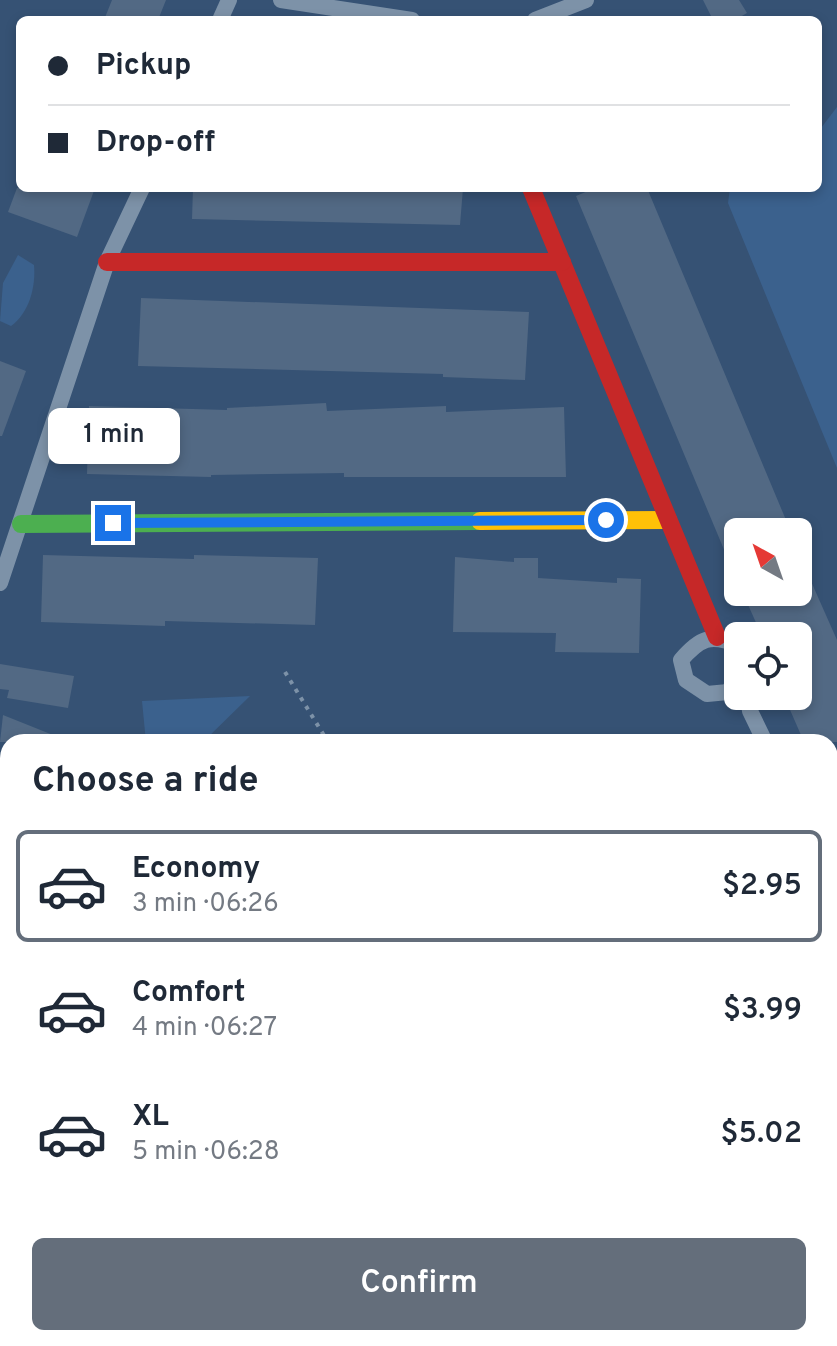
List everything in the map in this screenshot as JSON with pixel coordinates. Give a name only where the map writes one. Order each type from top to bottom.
[{"type":"street","points":[[281,0],[386,16]]},
{"type":"street","points":[[545,16],[586,0]]},
{"type":"street","points":[[0,583],[107,262],[140,192]]},
{"type":"street","points":[[533,192],[717,637]]},
{"type":"street","points":[[107,262],[562,262]]},
{"type":"street","points":[[21,524],[668,520]]},
{"type":"street","points":[[724,639],[717,637],[694,645],[681,660],[686,680],[707,694],[724,692]]},
{"type":"street","points":[[750,710],[761,734]]},
{"type":"path","points":[[285,672],[323,734]]},
{"type":"water","points":[[837,107],[837,468],[728,203],[729,192],[822,192],[822,127]]},
{"type":"water","points":[[18,255],[34,265],[34,282],[27,307],[11,326],[0,321],[3,283]]},
{"type":"water","points":[[250,696],[211,734],[145,734],[142,701]]},
{"type":"building","points":[[112,0],[166,0],[160,16],[106,16]]},
{"type":"building","points":[[703,0],[739,0],[747,13],[742,16],[711,16]]},
{"type":"building","points":[[16,191],[94,192],[77,237],[8,212]]},
{"type":"building","points":[[193,192],[463,192],[460,225],[192,219]]},
{"type":"building","points":[[586,192],[649,192],[785,518],[724,518],[724,550],[576,196]]},
{"type":"building","points":[[141,298],[529,312],[525,380],[443,377],[443,374],[138,366]]},
{"type":"building","points":[[0,361],[26,371],[2,436],[0,436]]},
{"type":"building","points":[[326,403],[327,411],[446,406],[446,412],[564,407],[566,477],[344,477],[344,473],[211,477],[87,474],[89,406],[227,410]]},
{"type":"building","points":[[43,555],[318,558],[315,625],[165,621],[165,626],[41,622]]},
{"type":"building","points":[[455,557],[514,562],[514,558],[538,558],[538,578],[617,583],[617,578],[641,579],[639,653],[555,652],[556,633],[453,632]]},
{"type":"building","points":[[812,584],[837,640],[837,734],[801,734],[790,710],[812,710],[812,622],[756,622],[749,606],[812,606]]},
{"type":"building","points":[[0,664],[74,676],[68,708],[7,698],[9,690],[0,689]]},
{"type":"building","points":[[3,715],[50,734],[1,734]]},
{"type":"traffic: fast","points":[[21,524],[480,521]]},
{"type":"traffic: slow","points":[[480,521],[668,520]]},
{"type":"traffic: jam","points":[[533,192],[717,637]]},
{"type":"traffic: jam","points":[[107,262],[562,262]]},
{"type":"route","points":[[113,523],[606,520]]}]
